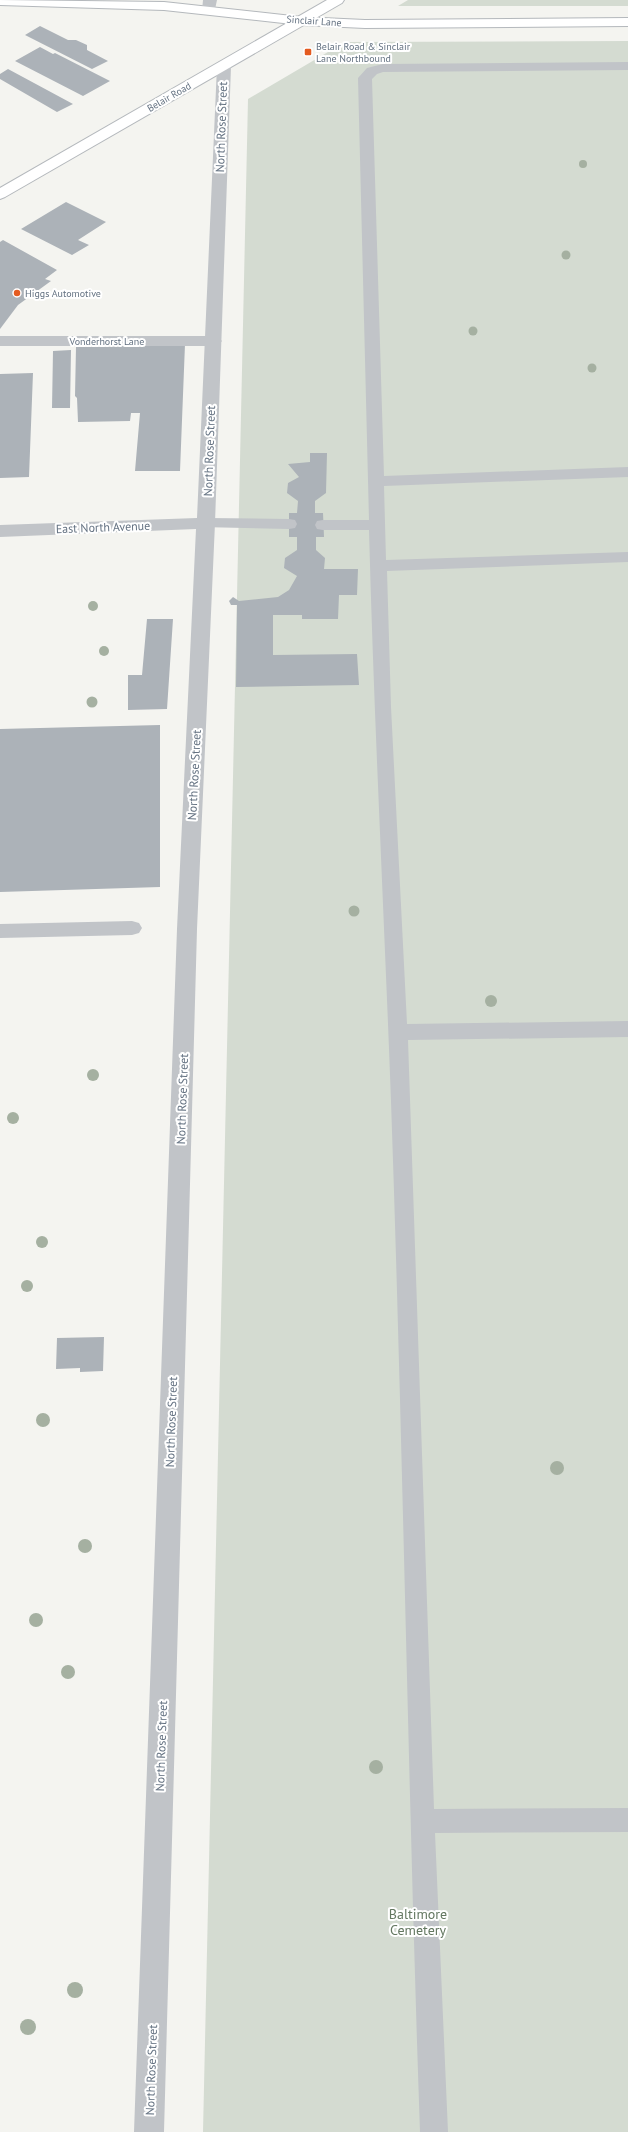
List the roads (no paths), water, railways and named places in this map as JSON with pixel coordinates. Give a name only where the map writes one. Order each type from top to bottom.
[{"type":"main road","name":"Sinclair Lane","points":[[0,0],[110,4],[210,5],[302,21],[365,24],[628,22]]},
{"type":"main road","name":"Belair Road","points":[[0,194],[338,0]]},
{"type":"street","name":"North Rose Street","points":[[149,2132],[187,929],[214,341],[224,66]]},
{"type":"street","name":"East North Avenue","points":[[0,531],[206,523]]},
{"type":"lane","points":[[434,2132],[422,1821],[401,1109],[378,566],[377,480],[365,78],[372,71],[383,68],[628,66]]},
{"type":"lane","name":"Vonderhorst Lane","points":[[0,341],[214,341]]},
{"type":"lane","points":[[377,480],[628,472]]},
{"type":"lane","points":[[206,523],[289,524]]},
{"type":"lane","points":[[324,525],[377,525]]},
{"type":"lane","points":[[378,566],[628,557]]},
{"type":"lane","points":[[0,931],[132,928]]},
{"type":"lane","points":[[397,1032],[628,1029]]},
{"type":"lane","points":[[422,1821],[628,1820]]},
{"type":"place","name":"Belair Road & Sinclair Lane Northbound","points":[[308,52]]},
{"type":"place","name":"Higgs Automotive","points":[[17,293]]},
{"type":"park label","name":"Baltimore Cemetery","points":[[418,1922]]}]
